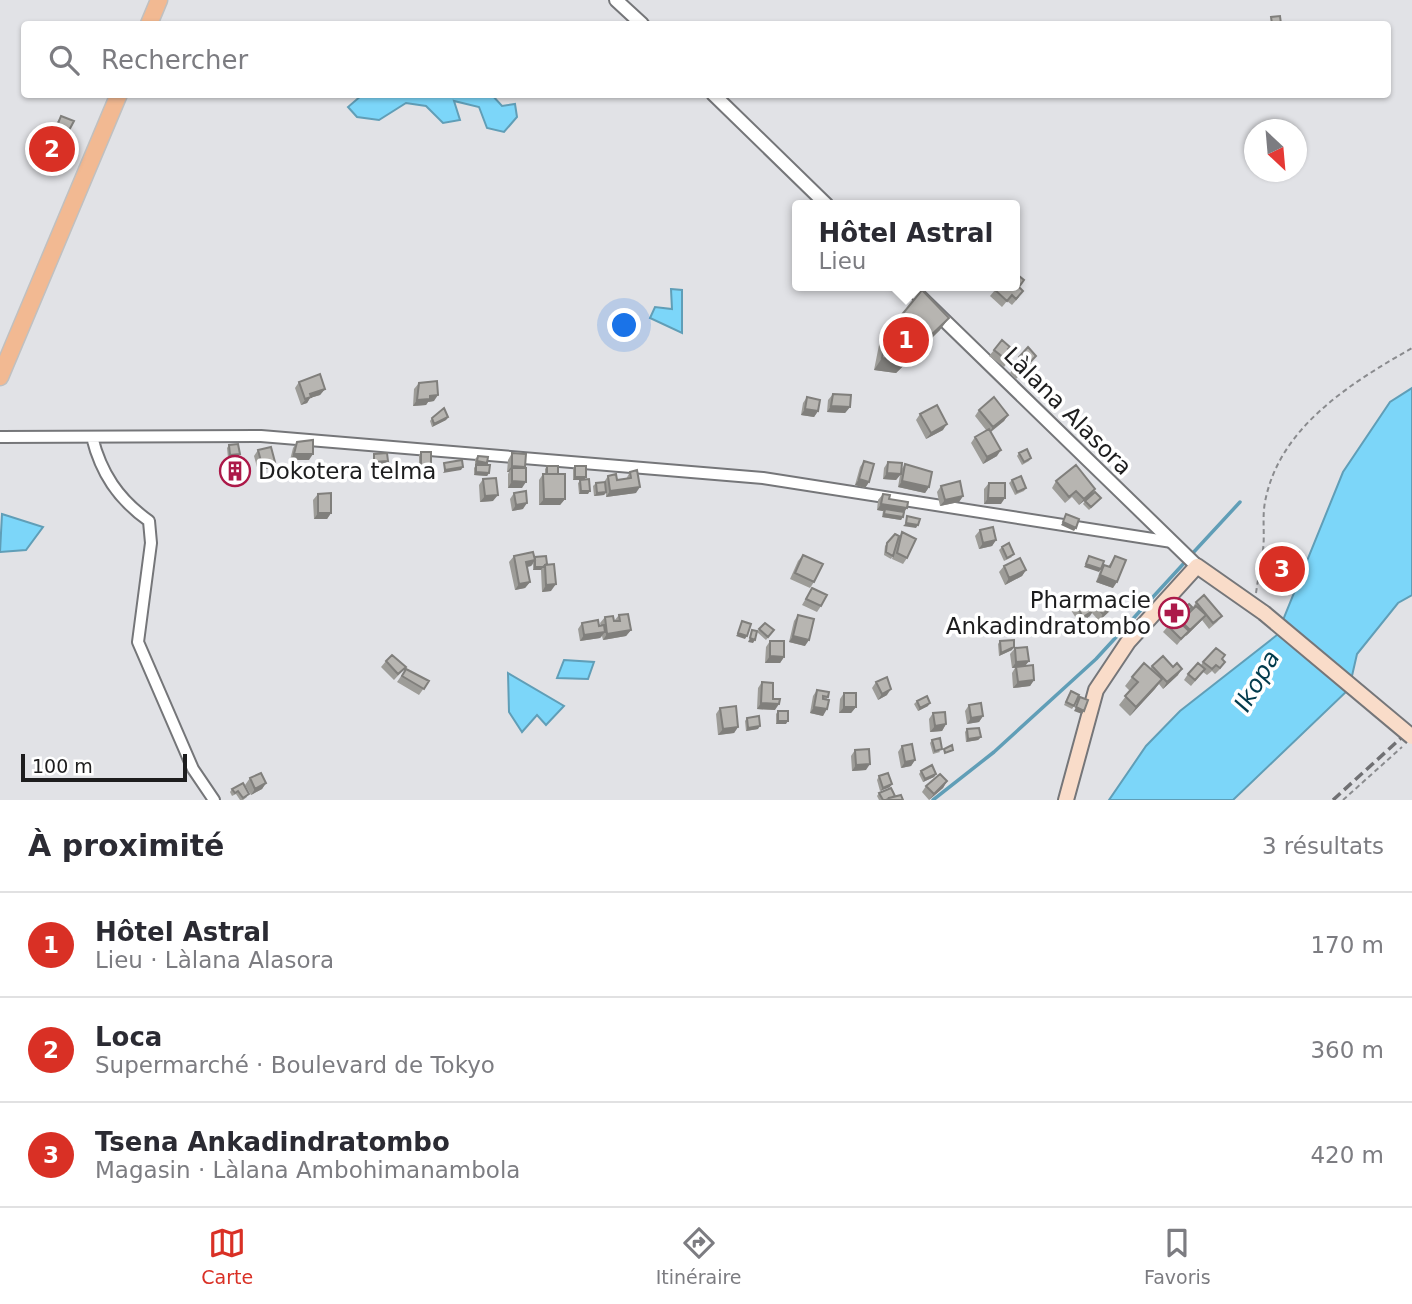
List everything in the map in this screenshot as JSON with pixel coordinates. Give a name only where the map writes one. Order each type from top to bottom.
[{"type":"main road","points":[[150,21],[159,0]]},
{"type":"main road","points":[[0,377],[117,98]]},
{"type":"main road","points":[[1066,800],[1096,690],[1128,642],[1197,566],[1259,609],[1407,742]]},
{"type":"street","points":[[616,0],[639,21]]},
{"type":"street","points":[[717,98],[822,200]]},
{"type":"street","name":"Làlana Alasora","points":[[914,291],[1197,566]]},
{"type":"street","points":[[0,437],[261,436],[763,478],[1172,542]]},
{"type":"street","points":[[92,437],[100,467],[126,501],[149,521],[152,543],[138,642],[193,769],[214,800]]},
{"type":"path","points":[[1259,609],[1265,504],[1272,477],[1291,443],[1313,415],[1351,386],[1412,348]]},
{"type":"path","points":[[1343,800],[1407,742]]},
{"type":"water","points":[[358,98],[495,98],[502,106],[515,104],[517,117],[504,132],[487,128],[479,107],[454,101],[460,120],[443,123],[426,106],[406,103],[379,120],[357,117],[348,107]]},
{"type":"water","points":[[671,289],[682,290],[682,333],[650,318],[655,307],[672,309]]},
{"type":"water","name":"Ikopa","points":[[1412,388],[1412,595],[1398,603],[1357,654],[1349,689],[1233,800],[1109,800],[1146,746],[1180,711],[1277,635],[1343,472],[1390,402]]},
{"type":"water","points":[[2,514],[43,527],[26,550],[0,552]]},
{"type":"water","points":[[564,660],[594,662],[588,679],[557,678]]},
{"type":"water","points":[[508,673],[564,706],[546,725],[537,715],[522,732],[509,712]]},
{"type":"building","points":[[1280,16],[1281,21],[1272,21],[1271,17]]},
{"type":"building","points":[[61,116],[74,121],[67,134],[55,131]]},
{"type":"building","points":[[54,132],[67,136],[59,154],[46,150]]},
{"type":"building","points":[[1020,288],[1023,291],[1016,299],[1012,295],[1007,301],[996,291],[1020,291]]},
{"type":"building","points":[[921,291],[949,318],[904,361],[882,358],[887,333]]},
{"type":"building","points":[[1002,340],[1014,354],[1008,361],[994,350]]},
{"type":"building","points":[[1028,347],[1036,356],[1020,373],[1015,367],[1022,361],[1019,357]]},
{"type":"building","points":[[320,374],[325,389],[310,394],[311,397],[305,399],[299,382]]},
{"type":"building","points":[[437,381],[438,395],[417,400],[419,383]]},
{"type":"building","points":[[833,394],[851,395],[850,407],[831,406]]},
{"type":"building","points":[[807,397],[820,400],[818,411],[805,409]]},
{"type":"building","points":[[994,397],[1008,415],[993,427],[979,410]]},
{"type":"building","points":[[937,405],[947,424],[931,433],[920,414]]},
{"type":"building","points":[[444,408],[448,417],[434,424],[432,418]]},
{"type":"building","points":[[989,429],[1001,450],[987,457],[975,437]]},
{"type":"building","points":[[313,440],[313,454],[294,454],[297,442]]},
{"type":"building","points":[[238,444],[240,454],[230,455],[229,445]]},
{"type":"building","points":[[271,447],[275,462],[262,465],[258,450]]},
{"type":"building","points":[[1027,449],[1031,458],[1024,462],[1019,453]]},
{"type":"building","points":[[421,452],[431,452],[431,465],[421,465]]},
{"type":"building","points":[[387,453],[388,461],[374,462],[374,454]]},
{"type":"building","points":[[512,453],[526,454],[525,467],[512,466]]},
{"type":"building","points":[[478,456],[488,457],[487,463],[477,461]]},
{"type":"building","name":"Dokotera telma","points":[[244,459],[248,472],[231,477],[227,464]]},
{"type":"building","points":[[462,460],[463,467],[445,470],[444,463]]},
{"type":"building","points":[[864,461],[874,464],[869,482],[859,479]]},
{"type":"building","points":[[888,462],[902,463],[901,474],[887,473]]},
{"type":"building","points":[[905,464],[932,472],[929,487],[902,481]]},
{"type":"building","points":[[476,465],[490,465],[489,473],[476,472]]},
{"type":"building","points":[[1076,465],[1095,489],[1084,499],[1076,491],[1069,497],[1056,481]]},
{"type":"building","points":[[547,466],[558,466],[558,474],[547,474]]},
{"type":"building","points":[[575,466],[586,466],[586,477],[575,477]]},
{"type":"building","points":[[512,468],[526,468],[526,482],[512,481]]},
{"type":"building","points":[[637,470],[640,487],[610,491],[608,476],[616,474],[617,480],[631,478],[630,472]]},
{"type":"building","points":[[543,474],[565,474],[565,499],[544,499]]},
{"type":"building","points":[[1021,476],[1026,488],[1017,492],[1012,480]]},
{"type":"building","points":[[496,478],[498,495],[485,496],[483,479]]},
{"type":"building","points":[[589,479],[590,491],[581,491],[580,480]]},
{"type":"building","points":[[960,481],[963,496],[945,500],[941,486]]},
{"type":"building","points":[[605,482],[606,492],[597,493],[596,483]]},
{"type":"building","points":[[989,483],[1005,483],[1005,498],[988,498]]},
{"type":"building","points":[[526,491],[527,503],[516,505],[514,493]]},
{"type":"building","points":[[1095,492],[1101,498],[1091,507],[1085,501]]},
{"type":"building","points":[[331,493],[331,513],[318,513],[318,494]]},
{"type":"building","points":[[883,494],[890,495],[889,499],[908,502],[907,508],[881,504]]},
{"type":"building","points":[[885,509],[904,512],[903,517],[884,514]]},
{"type":"building","points":[[1066,514],[1079,519],[1076,528],[1063,522]]},
{"type":"building","points":[[907,516],[920,519],[918,525],[906,523]]},
{"type":"building","points":[[993,527],[996,540],[983,543],[980,530]]},
{"type":"building","points":[[902,532],[916,539],[907,558],[897,553]]},
{"type":"building","points":[[895,534],[899,536],[893,556],[886,552],[887,543]]},
{"type":"building","points":[[1009,543],[1014,554],[1007,558],[1002,547]]},
{"type":"building","points":[[533,552],[535,560],[526,562],[530,582],[519,584],[514,556]]},
{"type":"building","points":[[803,555],[823,564],[814,582],[795,573]]},
{"type":"building","points":[[546,556],[547,564],[535,567],[535,557]]},
{"type":"building","points":[[1089,556],[1104,561],[1101,569],[1086,564]]},
{"type":"building","points":[[1115,556],[1126,560],[1117,582],[1100,575],[1104,565],[1110,567]]},
{"type":"building","points":[[1020,558],[1026,570],[1009,578],[1004,566]]},
{"type":"building","points":[[554,564],[556,584],[546,585],[545,565]]},
{"type":"building","points":[[812,588],[827,595],[821,606],[806,599]]},
{"type":"building","points":[[1084,594],[1094,610],[1083,617],[1074,601]]},
{"type":"building","points":[[1111,594],[1117,602],[1103,614],[1096,607]]},
{"type":"building","points":[[1204,595],[1222,616],[1213,623],[1196,602]]},
{"type":"building","points":[[1189,604],[1192,607],[1186,613],[1182,610]]},
{"type":"building","points":[[1196,606],[1206,615],[1190,630],[1177,617],[1183,610],[1188,614]]},
{"type":"building","points":[[628,614],[631,630],[607,634],[605,617],[613,616],[614,621],[620,621],[619,615]]},
{"type":"building","points":[[798,615],[814,619],[809,640],[793,636]]},
{"type":"building","points":[[1175,618],[1189,631],[1181,639],[1168,626]]},
{"type":"building","points":[[598,620],[599,626],[604,625],[605,632],[584,635],[582,623]]},
{"type":"building","points":[[742,621],[751,624],[747,636],[738,633]]},
{"type":"building","points":[[765,623],[774,630],[768,637],[759,629]]},
{"type":"building","points":[[752,630],[757,631],[755,640],[750,638]]},
{"type":"building","points":[[1014,640],[1014,647],[1001,653],[1000,641]]},
{"type":"building","points":[[770,641],[784,641],[784,657],[770,656]]},
{"type":"building","points":[[1027,647],[1029,661],[1016,662],[1015,648]]},
{"type":"building","points":[[1216,648],[1225,655],[1222,659],[1225,662],[1220,668],[1216,665],[1212,669],[1203,662]]},
{"type":"building","points":[[392,655],[406,667],[398,674],[386,661]]},
{"type":"building","points":[[1163,656],[1173,667],[1177,663],[1182,669],[1167,682],[1152,666]]},
{"type":"building","points":[[1144,663],[1162,679],[1136,707],[1125,696],[1138,682],[1132,677]]},
{"type":"building","points":[[1198,663],[1205,669],[1195,680],[1188,674]]},
{"type":"building","points":[[1033,665],[1034,680],[1018,682],[1016,667]]},
{"type":"building","points":[[406,669],[429,681],[424,689],[402,676]]},
{"type":"building","points":[[887,677],[891,689],[882,694],[876,682]]},
{"type":"building","points":[[762,682],[773,683],[773,699],[780,699],[779,704],[761,703]]},
{"type":"building","points":[[817,690],[829,692],[828,697],[823,696],[823,699],[829,700],[827,709],[814,707]]},
{"type":"building","points":[[1071,691],[1079,695],[1074,706],[1066,702]]},
{"type":"building","points":[[844,693],[856,693],[856,707],[844,707]]},
{"type":"building","points":[[927,696],[930,703],[920,708],[917,701]]},
{"type":"building","points":[[1080,697],[1088,700],[1084,711],[1076,707]]},
{"type":"building","points":[[981,703],[983,716],[971,718],[969,705]]},
{"type":"building","points":[[736,706],[738,727],[723,729],[720,708]]},
{"type":"building","points":[[778,711],[788,711],[788,721],[778,721]]},
{"type":"building","points":[[945,712],[946,724],[935,726],[933,713]]},
{"type":"building","points":[[759,716],[760,726],[748,728],[747,718]]},
{"type":"building","points":[[979,728],[981,737],[968,739],[967,729]]},
{"type":"building","points":[[940,738],[942,749],[935,751],[932,740]]},
{"type":"building","points":[[912,744],[915,760],[905,762],[902,746]]},
{"type":"building","points":[[952,745],[953,750],[945,753],[944,749]]},
{"type":"building","points":[[869,749],[870,764],[856,765],[855,750]]},
{"type":"building","points":[[932,765],[936,774],[925,779],[921,771]]},
{"type":"building","points":[[261,773],[266,783],[255,789],[250,778]]},
{"type":"building","points":[[888,773],[892,784],[883,788],[879,776]]},
{"type":"building","points":[[940,774],[947,781],[934,794],[926,786]]},
{"type":"building","points":[[243,783],[249,794],[243,798],[238,791],[235,793],[232,789]]},
{"type":"building","points":[[891,788],[895,796],[883,800],[879,793]]},
{"type":"building","points":[[901,795],[903,800],[889,798]]},
{"type":"waterway","points":[[1191,555],[1240,502]]},
{"type":"waterway","points":[[933,800],[994,752],[1096,659],[1186,561]]},
{"type":"railway","points":[[1333,800],[1412,728]]},
{"type":"place","name":"Loca","points":[[52,149]]},
{"type":"place","name":"Hôtel Astral","points":[[906,340]]},
{"type":"place","name":"Dokotera telma","points":[[235,471]]},
{"type":"place","name":"Tsena Ankadindratombo","points":[[1282,569]]},
{"type":"place","name":"Pharmacie Ankadindratombo","points":[[1174,613]]}]
